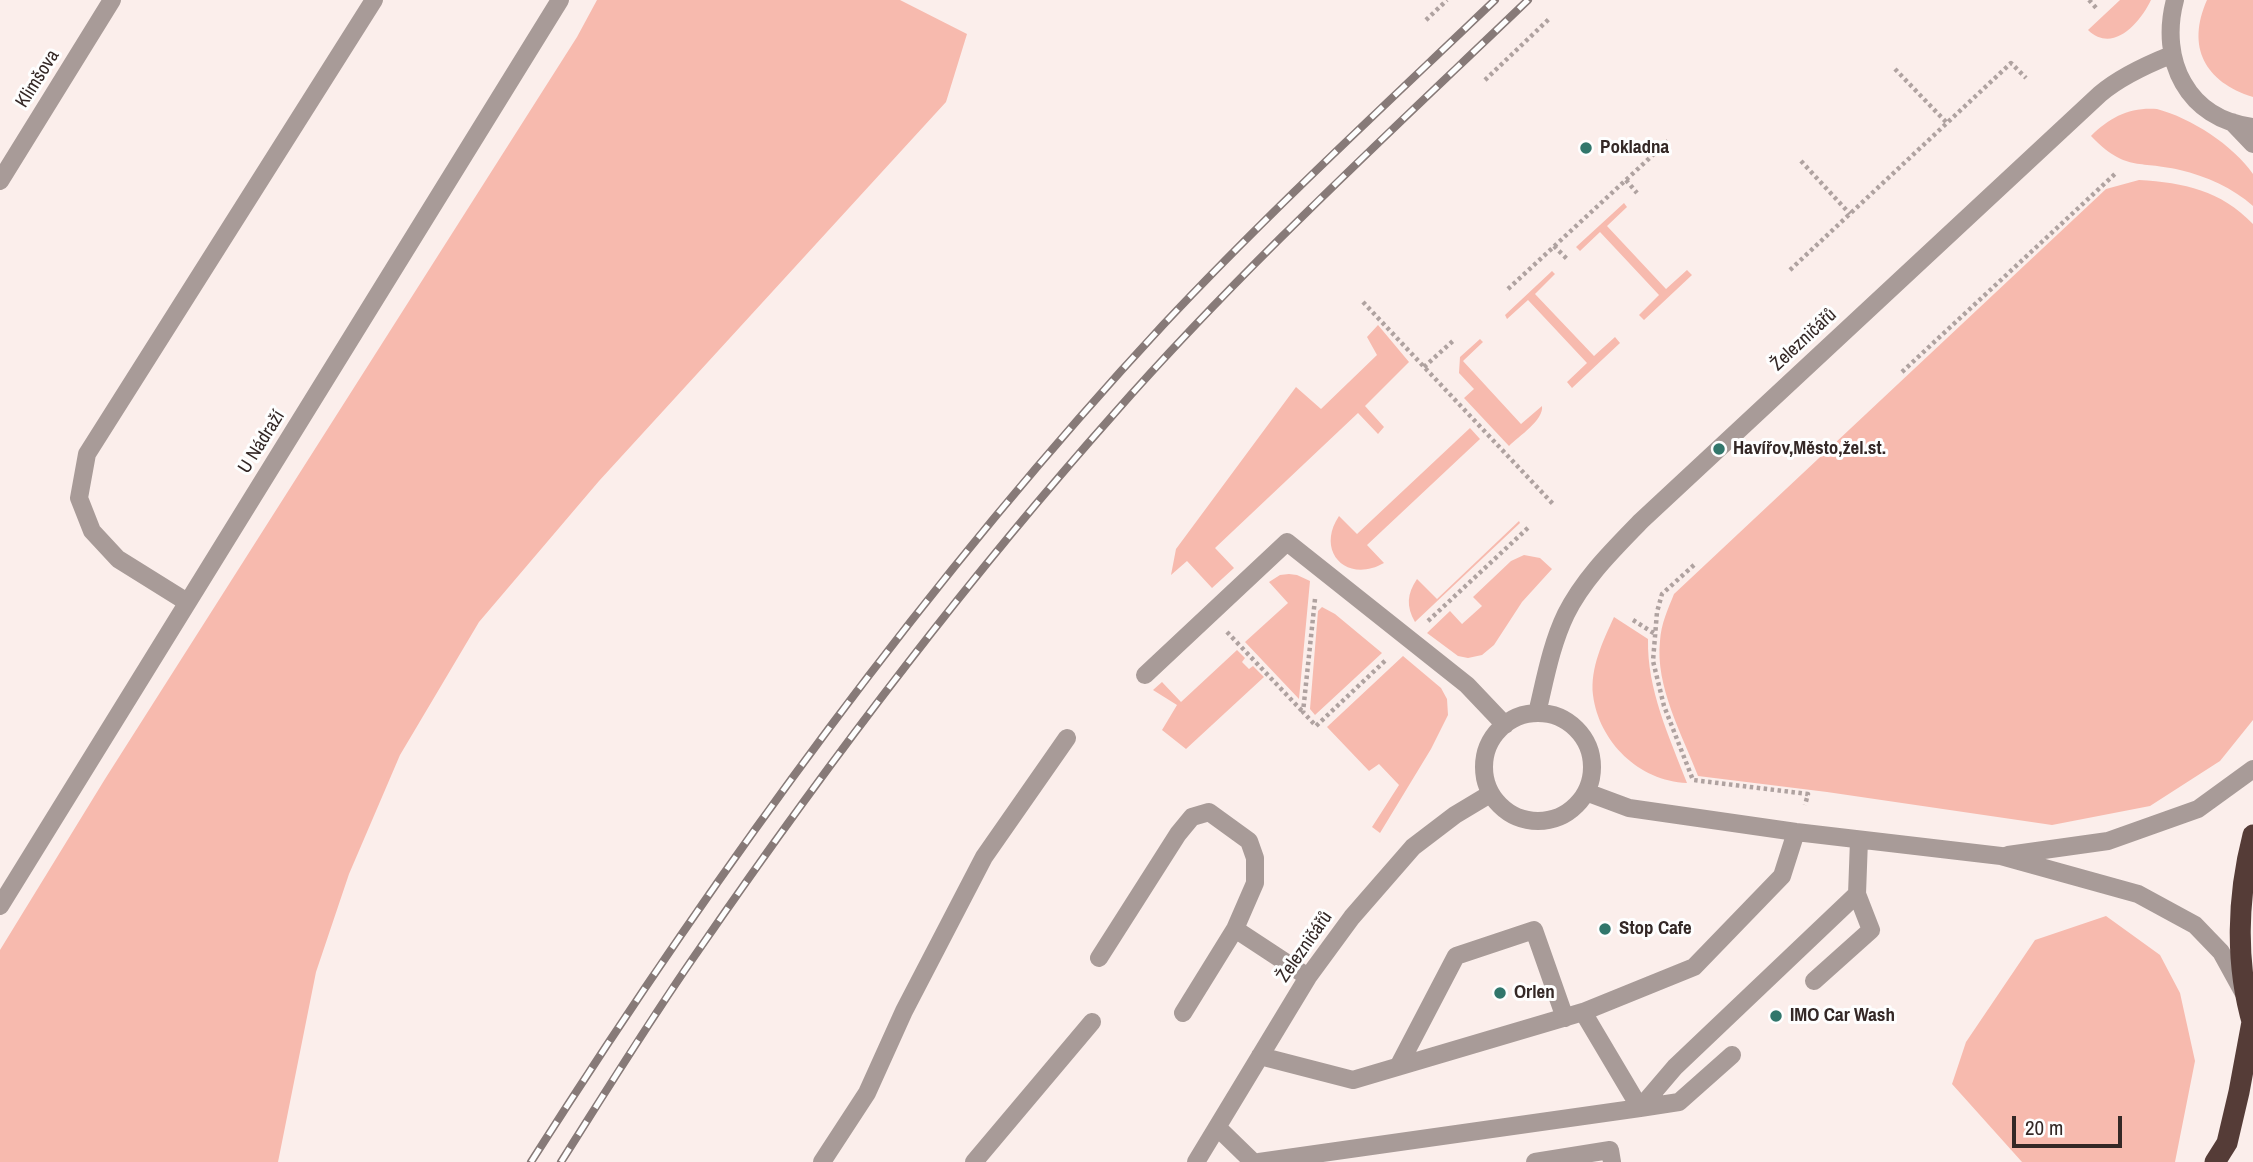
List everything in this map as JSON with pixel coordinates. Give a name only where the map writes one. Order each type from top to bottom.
[{"type":"highway","points":[[2215,1162],[2227,1143],[2252,1023],[2240,947],[2241,902],[2253,835]]},
{"type":"street","name":"Klimšova","points":[[0,181],[112,0]]},
{"type":"street","points":[[187,602],[117,559],[92,531],[79,498],[87,454],[374,0]]},
{"type":"street","points":[[2175,0],[2169,27],[2171,55],[2187,89],[2215,114],[2253,127]]},
{"type":"street","name":"U Nádraží","points":[[0,906],[552,3]]},
{"type":"street","name":"Železničářů","points":[[1537,713],[1550,661],[1566,615],[1597,567],[1641,521],[2099,94],[2112,84],[2171,55]]},
{"type":"street","points":[[2232,122],[2253,144]]},
{"type":"street","points":[[1144,675],[1287,542],[1467,685],[1505,725]]},
{"type":"street","points":[[1537,713],[1564,719],[1575,728],[1584,739],[1592,765],[1591,779],[1578,804],[1553,820],[1524,820],[1511,814],[1499,806],[1490,794],[1485,779],[1483,764],[1494,736],[1505,725],[1537,713]]},
{"type":"street","points":[[830,1159],[867,1093],[904,1011],[984,858],[1067,738]]},
{"type":"street","points":[[2001,856],[2108,841],[2198,809],[2253,769]]},
{"type":"street","points":[[1586,792],[1629,808],[1796,832],[2001,856],[2138,894],[2196,925],[2221,951],[2247,998]]},
{"type":"street","name":"Železničářů","points":[[1196,1162],[1308,977],[1352,917],[1413,847],[1455,815],[1490,794]]},
{"type":"street","points":[[1099,958],[1178,834],[1192,817],[1209,812],[1249,841],[1255,858],[1255,883],[1236,929],[1184,1013]]},
{"type":"street","points":[[1260,1056],[1353,1080],[1565,1018],[1694,967],[1782,876],[1796,832]]},
{"type":"street","points":[[1814,981],[1871,930],[1857,894],[1859,840]]},
{"type":"street","points":[[1640,1108],[1675,1067],[1857,894]]},
{"type":"street","points":[[1236,929],[1308,977]]},
{"type":"street","points":[[1398,1067],[1457,956],[1534,930],[1565,1018]]},
{"type":"street","points":[[1583,1012],[1640,1108]]},
{"type":"street","points":[[974,1162],[1092,1023]]},
{"type":"street","points":[[1217,1128],[1256,1162],[1640,1108],[1679,1102],[1732,1055]]},
{"type":"street","points":[[1535,1162],[1610,1150],[1612,1162]]},
{"type":"path","points":[[1426,20],[1447,0]]},
{"type":"path","points":[[2089,0],[2098,10]]},
{"type":"path","points":[[1485,80],[1550,18]]},
{"type":"path","points":[[1790,270],[2011,63],[2025,78]]},
{"type":"path","points":[[1895,69],[1947,123]]},
{"type":"path","points":[[1508,289],[1668,141]]},
{"type":"path","points":[[1801,160],[1850,214]]},
{"type":"path","points":[[1902,372],[2116,173]]},
{"type":"path","points":[[1626,180],[1637,192]]},
{"type":"path","points":[[1555,246],[1567,259]]},
{"type":"path","points":[[1363,302],[1553,504]]},
{"type":"path","points":[[1424,367],[1454,340]]},
{"type":"path","points":[[1427,622],[1530,526]]},
{"type":"path","points":[[1694,565],[1662,594],[1657,611],[1653,661],[1664,706],[1693,780],[1808,794],[1796,832]]},
{"type":"path","points":[[1303,712],[1317,592]]},
{"type":"path","points":[[1210,614],[1316,726],[1387,659]]},
{"type":"path","points":[[1633,620],[1655,634]]},
{"type":"shaded area","points":[[597,0],[900,0],[967,34],[946,102],[599,481],[479,622],[400,755],[349,874],[316,972],[278,1162],[0,1162],[0,950],[105,779],[577,37]]},
{"type":"shaded area","points":[[2120,0],[2151,0],[2140,18],[2125,33],[2107,39],[2097,37],[2088,30]]},
{"type":"shaded area","points":[[2207,0],[2253,0],[2253,97],[2223,82],[2204,60],[2199,33]]},
{"type":"shaded area","points":[[2157,109],[2197,126],[2223,143],[2245,163],[2253,174],[2253,206],[2228,188],[2200,176],[2123,160],[2091,136],[2121,115],[2138,110]]},
{"type":"shaded area","points":[[2139,180],[2172,183],[2201,190],[2228,203],[2253,224],[2253,720],[2220,761],[2150,806],[2052,825],[1698,776],[1671,710],[1662,675],[1661,635],[1674,594],[2106,189]]},
{"type":"shaded area","points":[[1624,203],[1627,207],[1607,226],[1666,289],[1687,270],[1692,275],[1644,320],[1639,315],[1659,295],[1600,232],[1580,251],[1576,247]]},
{"type":"shaded area","points":[[1552,271],[1555,274],[1535,294],[1594,356],[1615,337],[1620,343],[1572,388],[1567,382],[1587,363],[1528,300],[1507,319],[1505,315]]},
{"type":"shaded area","points":[[1378,325],[1409,362],[1365,406],[1384,427],[1378,434],[1358,413],[1215,548],[1234,568],[1212,588],[1187,561],[1171,575],[1176,549],[1296,387],[1321,409],[1377,355],[1367,337]]},
{"type":"shaded area","points":[[1480,339],[1483,342],[1463,361],[1521,424],[1542,406],[1535,422],[1509,446],[1464,398],[1474,389],[1459,373],[1460,357]]},
{"type":"shaded area","points":[[1470,428],[1480,439],[1367,545],[1384,563],[1358,570],[1339,561],[1333,552],[1331,541],[1339,516],[1357,534]]},
{"type":"shaded area","points":[[1519,521],[1520,523],[1415,622],[1409,600],[1417,579],[1437,599]]},
{"type":"shaded area","points":[[1524,555],[1540,558],[1552,569],[1522,602],[1494,645],[1482,655],[1468,658],[1458,656],[1427,633],[1450,611],[1462,624],[1482,606],[1473,597],[1511,561]]},
{"type":"shaded area","points":[[1289,574],[1310,581],[1299,699],[1245,642],[1288,603],[1269,582],[1280,575]]},
{"type":"shaded area","points":[[1322,607],[1335,614],[1382,653],[1315,715],[1310,709],[1318,611]]},
{"type":"shaded area","points":[[1614,617],[1648,639],[1655,695],[1687,783],[1669,781],[1638,767],[1624,756],[1603,728],[1593,695],[1593,675],[1598,655]]},
{"type":"shaded area","points":[[1237,650],[1245,658],[1242,662],[1249,669],[1253,666],[1264,677],[1186,749],[1162,730],[1177,705],[1153,690],[1162,682],[1181,702]]},
{"type":"shaded area","points":[[1403,656],[1441,688],[1447,699],[1448,715],[1431,749],[1380,833],[1372,827],[1399,785],[1379,764],[1369,771],[1327,727]]},
{"type":"shaded area","points":[[2106,916],[2160,955],[2180,993],[2195,1061],[2175,1162],[2022,1162],[1952,1084],[1966,1042],[2035,940]]},
{"type":"railway","points":[[531,1162],[602,1052],[751,835],[828,729],[990,523],[1075,423],[1203,283],[1495,0]]},
{"type":"railway","points":[[561,1162],[663,1003],[746,881],[897,677],[1057,479],[1212,307],[1316,203],[1528,0]]},
{"type":"place","name":"Pokladna","points":[[1586,148]]},
{"type":"place","name":"Havířov,Město,žel.st.","points":[[1719,449]]},
{"type":"place","name":"Stop Cafe","points":[[1605,929]]},
{"type":"place","name":"Orlen","points":[[1500,993]]},
{"type":"place","name":"IMO Car Wash","points":[[1776,1016]]}]
